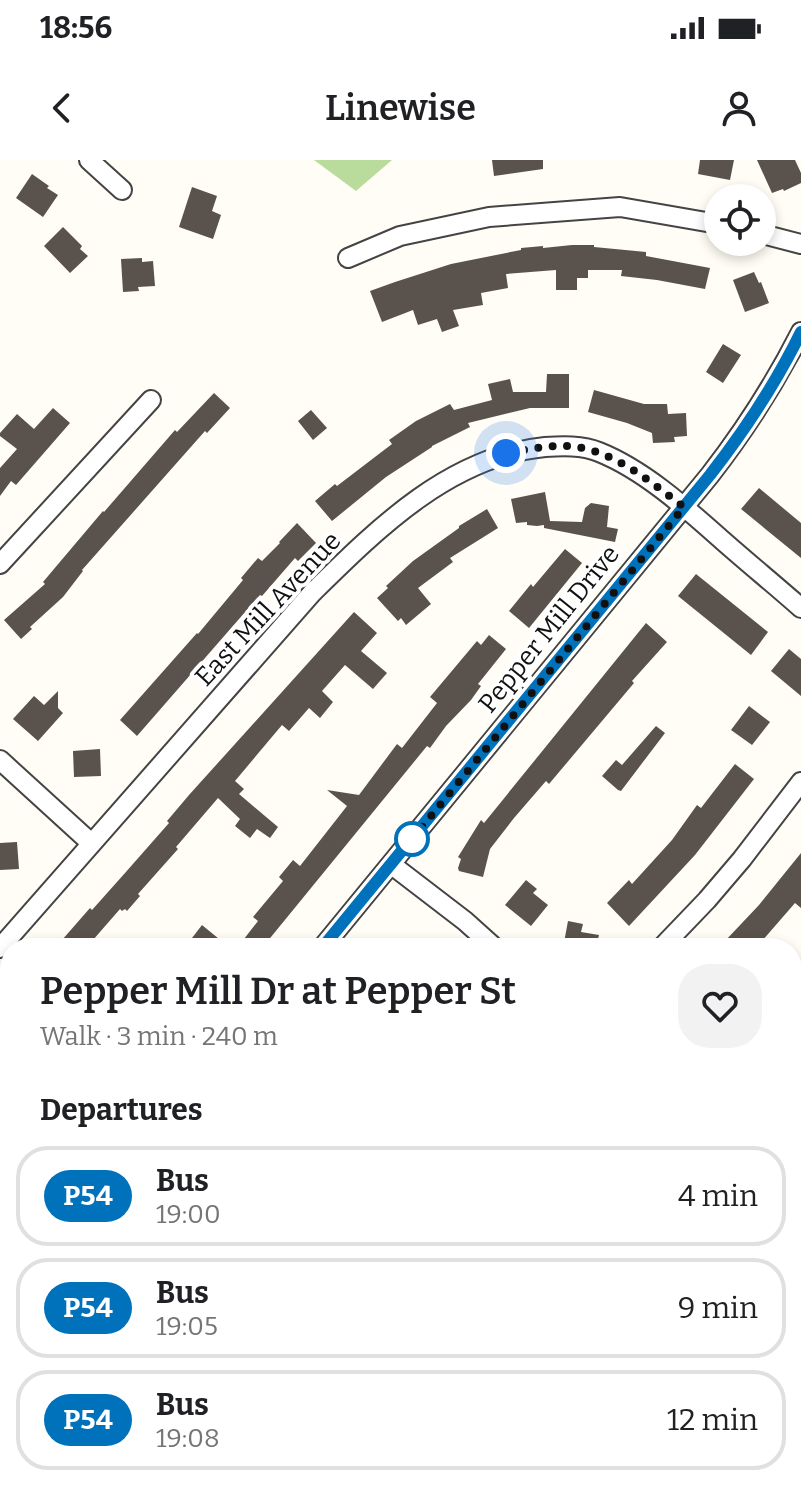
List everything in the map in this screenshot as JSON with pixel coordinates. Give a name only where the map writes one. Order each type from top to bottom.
[{"type":"street","points":[[89,160],[122,190]]},
{"type":"street","points":[[348,258],[400,236],[489,217],[620,207],[704,222]]},
{"type":"street","points":[[776,238],[801,244]]},
{"type":"street","name":"Pepper Mill Drive","points":[[330,938],[733,444],[757,411],[801,332]]},
{"type":"street","points":[[0,564],[151,400]]},
{"type":"street","name":"East Mill Avenue","points":[[9,938],[312,593],[402,512],[472,466],[506,453],[540,448],[563,446],[595,450],[624,463],[684,507],[801,608]]},
{"type":"street","points":[[0,760],[91,843]]},
{"type":"street","points":[[671,938],[707,900],[801,782]]},
{"type":"street","points":[[392,865],[484,938]]},
{"type":"green space","points":[[314,160],[392,160],[356,191]]},
{"type":"building","points":[[492,160],[543,160],[543,169],[494,176]]},
{"type":"building","points":[[700,160],[734,160],[730,180],[698,174]]},
{"type":"building","points":[[757,160],[795,160],[801,173],[801,183],[776,192],[776,184],[768,184]]},
{"type":"building","points":[[32,174],[58,195],[43,217],[16,198]]},
{"type":"building","points":[[192,187],[217,196],[212,211],[221,215],[213,239],[179,227]]},
{"type":"building","points":[[63,227],[88,256],[70,273],[44,246]]},
{"type":"building","points":[[572,245],[646,252],[646,256],[710,268],[705,289],[621,276],[622,270],[588,270],[588,278],[577,278],[577,290],[556,290],[556,270],[506,274],[508,288],[481,293],[483,305],[453,310],[459,326],[442,332],[437,319],[418,325],[413,310],[382,322],[370,291],[451,264],[521,248]]},
{"type":"building","points":[[142,258],[142,262],[153,261],[155,286],[123,292],[121,259]]},
{"type":"building","points":[[754,272],[769,303],[745,312],[733,280]]},
{"type":"building","points":[[723,344],[741,355],[723,383],[706,372]]},
{"type":"building","points":[[547,374],[569,374],[569,408],[530,408],[468,423],[470,427],[432,446],[386,477],[332,521],[315,501],[392,444],[389,440],[416,421],[450,404],[454,410],[492,400],[488,384],[510,379],[513,392],[546,392]]},
{"type":"building","points":[[594,390],[644,404],[667,404],[668,414],[686,413],[687,436],[674,437],[675,442],[653,443],[652,433],[588,412]]},
{"type":"building","points":[[214,393],[230,408],[207,433],[205,431],[82,570],[63,597],[21,639],[4,620],[45,584],[43,582],[103,511],[175,430],[177,432]]},
{"type":"building","points":[[53,408],[70,423],[16,485],[11,481],[0,496],[0,468],[17,449],[0,433],[17,414],[34,429]]},
{"type":"building","points":[[311,410],[327,428],[313,440],[298,421]]},
{"type":"building","points":[[759,488],[801,523],[801,558],[741,509]]},
{"type":"building","points":[[545,492],[550,521],[582,522],[585,508],[591,503],[609,506],[607,527],[618,529],[615,542],[544,528],[544,525],[516,523],[511,499]]},
{"type":"building","points":[[487,509],[498,528],[450,558],[453,562],[418,588],[431,604],[406,625],[401,618],[398,621],[377,598],[388,588],[386,586],[413,561]]},
{"type":"building","points":[[297,523],[316,543],[298,561],[295,558],[260,595],[137,736],[120,720],[198,634],[258,558],[262,561]]},
{"type":"building","points":[[565,549],[582,563],[529,628],[509,611]]},
{"type":"building","points":[[696,574],[768,632],[751,655],[678,596]]},
{"type":"building","points":[[354,612],[377,633],[361,651],[387,673],[373,689],[345,665],[322,691],[333,702],[320,718],[309,708],[289,731],[282,725],[235,781],[244,789],[239,794],[278,827],[270,838],[257,829],[250,838],[235,826],[240,819],[218,798],[127,911],[120,909],[95,938],[64,938],[169,823],[167,821]]},
{"type":"building","points":[[646,623],[667,642],[549,784],[546,781],[514,818],[490,849],[483,877],[459,871],[461,859],[458,857],[481,820],[484,823]]},
{"type":"building","points":[[489,635],[506,649],[478,684],[481,686],[471,700],[430,748],[427,746],[270,938],[245,938],[258,921],[253,917],[283,881],[279,877],[293,860],[300,866],[347,806],[327,790],[359,795],[397,744],[402,748],[437,703],[430,697],[477,641],[481,645]]},
{"type":"building","points":[[789,649],[801,659],[801,696],[771,671]]},
{"type":"building","points":[[58,691],[58,708],[63,713],[38,741],[13,719],[34,696],[44,705]]},
{"type":"building","points":[[749,706],[770,722],[752,745],[731,730]]},
{"type":"building","points":[[656,726],[665,733],[621,791],[618,790],[602,776],[616,760],[622,765]]},
{"type":"building","points":[[100,749],[101,776],[74,777],[73,751]]},
{"type":"building","points":[[735,764],[754,779],[695,855],[629,926],[607,903],[629,880],[632,884],[672,840],[697,805],[701,808]]},
{"type":"building","points":[[17,842],[19,869],[0,870],[0,843]]},
{"type":"building","points":[[801,853],[801,908],[795,903],[765,938],[728,938]]},
{"type":"building","points":[[526,880],[537,889],[533,893],[548,905],[531,926],[505,905]]},
{"type":"building","points":[[568,921],[583,924],[581,932],[599,935],[598,938],[565,938]]},
{"type":"building","points":[[202,925],[218,938],[192,938]]},
{"type":"bus line","name":"P54","points":[[330,938],[710,475],[757,411],[801,332]]},
{"type":"route","points":[[412,839],[408,844],[684,507],[624,463],[595,450],[563,446],[506,453]]}]
